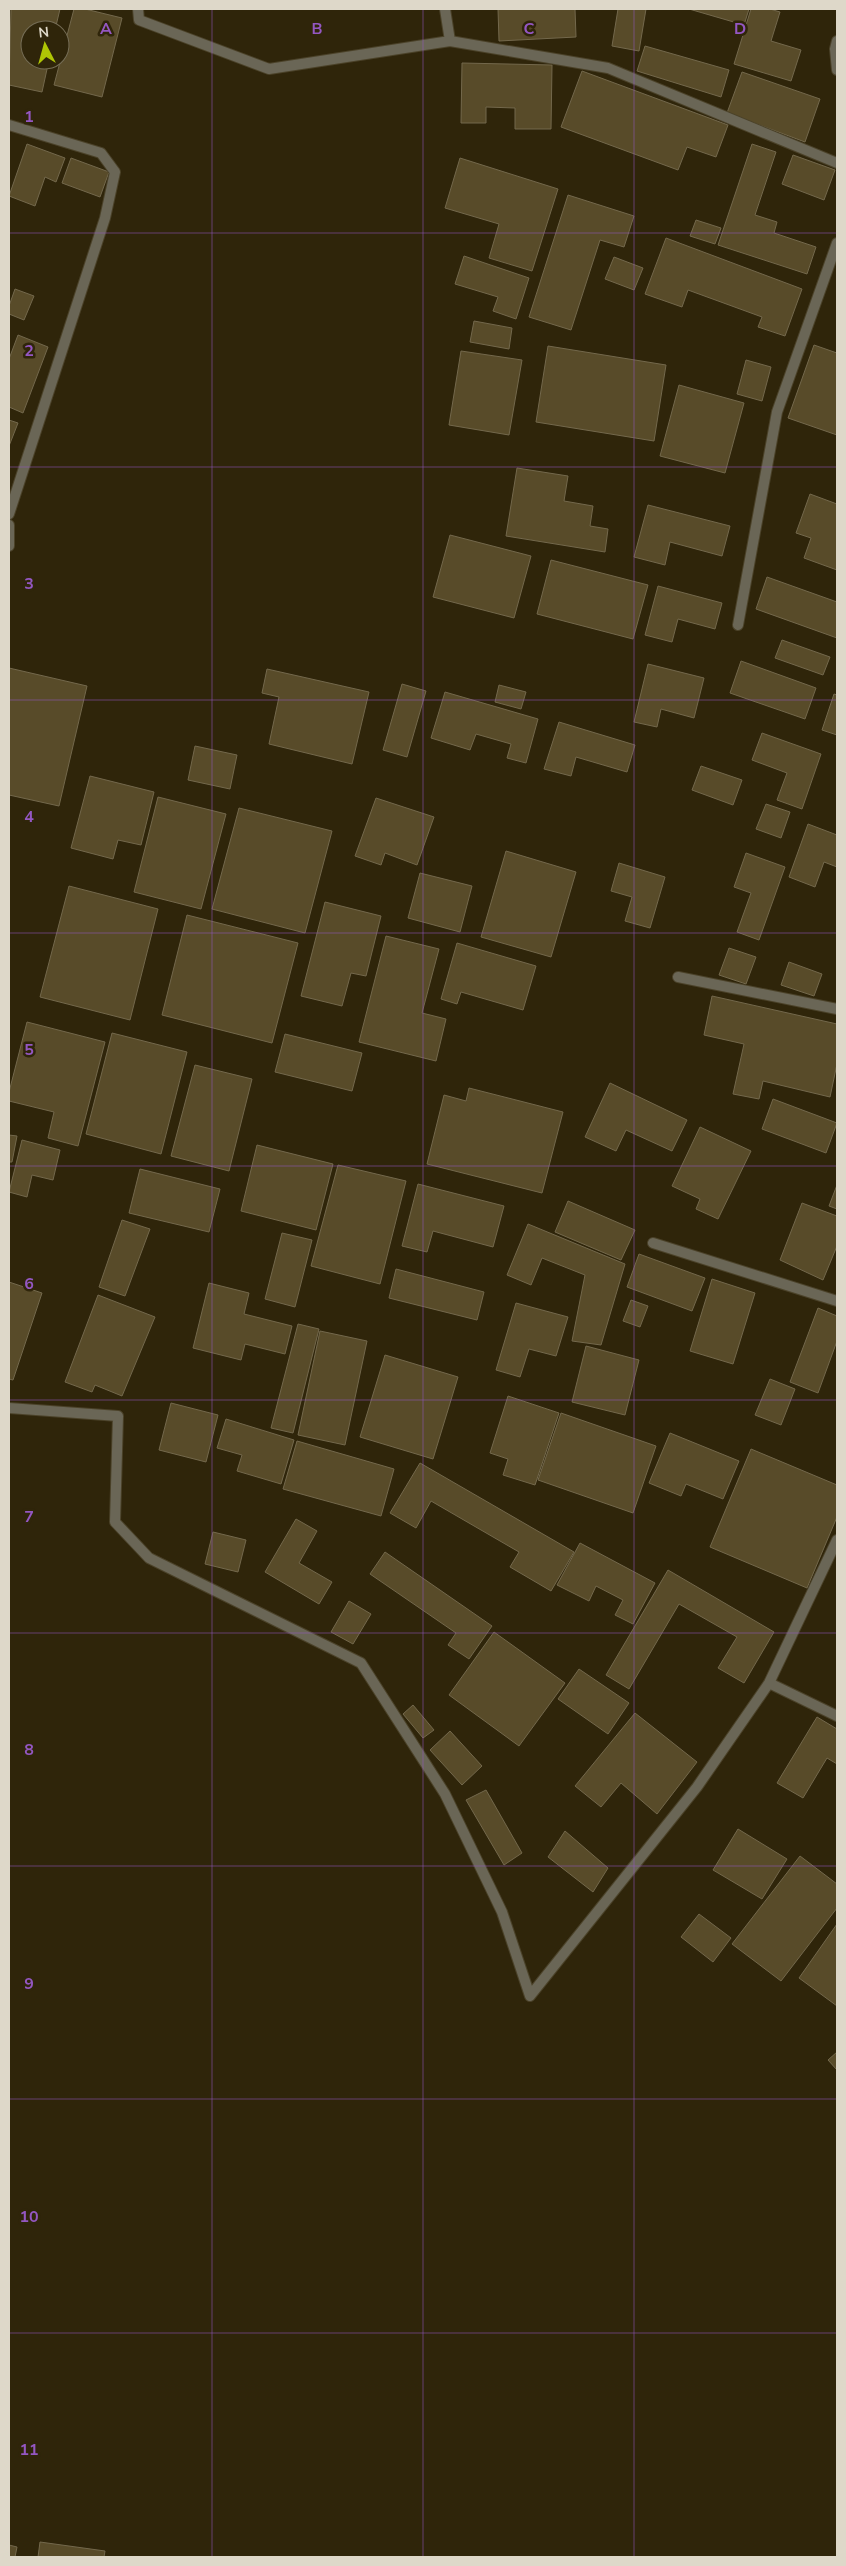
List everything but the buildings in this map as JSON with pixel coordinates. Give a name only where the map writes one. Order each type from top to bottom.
[{"type":"street","points":[[138,9],[139,20],[269,69],[450,41],[608,68],[837,163]]},
{"type":"street","points":[[445,9],[450,41]]},
{"type":"street","points":[[837,41],[835,49],[837,70]]},
{"type":"street","points":[[9,125],[101,153],[115,172],[105,218],[9,514]]},
{"type":"street","points":[[738,625],[778,412],[837,243]]},
{"type":"street","points":[[9,525],[9,546]]},
{"type":"street","points":[[678,977],[837,1009]]},
{"type":"street","points":[[653,1243],[837,1301]]},
{"type":"street","points":[[9,1408],[118,1416],[115,1522],[149,1558],[361,1663],[445,1794],[502,1912],[530,1996],[697,1788],[769,1683],[837,1540]]},
{"type":"street","points":[[769,1683],[837,1716]]}]
